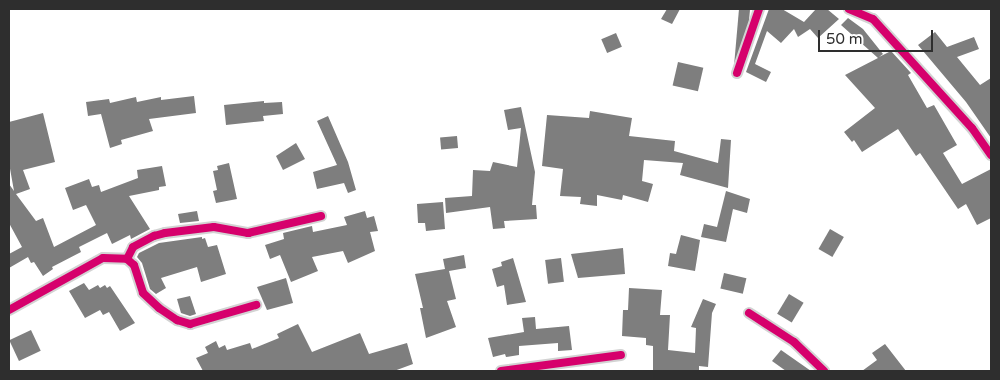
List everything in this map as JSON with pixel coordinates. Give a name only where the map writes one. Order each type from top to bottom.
[{"type":"street","points":[[737,73],[759,9]]},
{"type":"street","points":[[849,9],[874,19],[972,128],[991,155]]},
{"type":"street","points":[[127,259],[133,247],[159,234],[214,227],[248,233],[321,216]]},
{"type":"street","points":[[9,310],[103,258],[127,259],[134,265],[144,293],[158,308],[178,320],[190,324],[256,305]]},
{"type":"street","points":[[749,313],[794,342],[824,371]]},
{"type":"street","points":[[501,371],[621,356]]},
{"type":"building","points":[[667,9],[680,9],[672,24],[661,19]]},
{"type":"building","points":[[739,9],[750,10],[745,64],[734,63]]},
{"type":"building","points":[[769,9],[782,9],[804,22],[816,9],[827,9],[839,19],[818,38],[810,29],[798,37],[794,29],[781,43],[767,31],[755,64],[771,72],[766,82],[746,72]]},
{"type":"building","points":[[848,18],[863,29],[883,54],[879,57],[891,51],[911,73],[908,75],[927,108],[934,105],[957,145],[943,153],[962,184],[991,169],[991,218],[977,225],[966,204],[958,209],[920,153],[916,156],[898,129],[862,152],[854,140],[852,142],[844,132],[875,108],[845,75],[878,58],[841,25]]},
{"type":"building","points":[[935,32],[947,47],[974,37],[979,49],[957,57],[980,85],[991,78],[991,138],[966,102],[918,45]]},
{"type":"building","points":[[616,33],[622,47],[607,53],[601,39]]},
{"type":"building","points":[[678,62],[703,68],[698,91],[673,85]]},
{"type":"building","points":[[194,96],[196,113],[149,119],[153,131],[121,140],[122,144],[110,148],[101,114],[88,116],[86,102],[109,99],[110,103],[136,97],[137,102],[161,97],[161,100]]},
{"type":"building","points":[[264,101],[264,103],[282,102],[283,114],[263,116],[264,121],[226,125],[224,105]]},
{"type":"building","points":[[521,107],[535,172],[532,205],[536,205],[537,219],[504,221],[505,228],[493,229],[490,207],[446,213],[445,198],[472,196],[473,170],[490,171],[493,162],[517,167],[521,128],[508,130],[504,110]]},
{"type":"building","points":[[590,111],[632,118],[629,136],[675,141],[674,151],[718,163],[721,139],[731,140],[728,188],[680,175],[683,163],[644,160],[642,181],[653,184],[648,202],[623,195],[622,200],[597,195],[597,206],[580,204],[581,197],[560,196],[563,169],[542,166],[547,115],[589,118]]},
{"type":"building","points":[[43,113],[55,162],[23,170],[30,189],[16,194],[36,221],[43,218],[54,247],[96,225],[86,205],[73,210],[65,188],[89,179],[92,187],[99,185],[101,192],[138,178],[137,170],[162,166],[166,186],[159,187],[159,190],[129,196],[150,229],[131,239],[130,235],[112,244],[107,233],[79,247],[81,252],[52,267],[53,269],[43,276],[34,262],[31,263],[28,257],[9,268],[9,254],[22,247],[9,223],[9,184],[14,191],[9,163],[9,122]]},
{"type":"building","points":[[328,116],[348,162],[356,190],[348,193],[344,183],[317,189],[313,172],[337,165],[317,121]]},
{"type":"building","points":[[457,136],[458,148],[441,149],[440,137]]},
{"type":"building","points":[[296,143],[305,159],[283,170],[276,156]]},
{"type":"building","points":[[229,163],[237,199],[216,203],[213,191],[217,190],[213,171],[218,170],[217,166]]},
{"type":"building","points":[[726,191],[750,199],[747,213],[733,209],[726,242],[701,237],[704,224],[717,227]]},
{"type":"building","points":[[443,202],[445,229],[426,231],[425,223],[418,223],[417,204]]},
{"type":"building","points":[[197,211],[199,221],[180,223],[178,214]]},
{"type":"building","points":[[365,211],[367,218],[374,216],[378,231],[370,232],[375,251],[348,263],[343,251],[312,257],[318,271],[291,282],[280,255],[270,259],[265,245],[284,239],[283,233],[312,226],[313,232],[347,225],[344,217]]},
{"type":"building","points":[[830,229],[844,237],[832,257],[818,249]]},
{"type":"building","points":[[681,235],[700,240],[695,271],[668,266],[670,253],[676,254]]},
{"type":"building","points":[[202,237],[202,239],[205,238],[208,247],[217,245],[226,274],[201,282],[197,267],[161,278],[166,288],[156,294],[150,289],[142,263],[137,257],[139,253],[159,243]]},
{"type":"building","points":[[623,248],[625,274],[578,278],[571,254]]},
{"type":"building","points":[[464,255],[466,268],[449,271],[456,299],[447,301],[456,327],[426,338],[420,308],[423,308],[415,274],[445,269],[443,259]]},
{"type":"building","points":[[513,258],[526,302],[507,305],[504,285],[497,287],[492,269],[502,266],[501,262]]},
{"type":"building","points":[[561,258],[564,282],[548,284],[545,260]]},
{"type":"building","points":[[724,273],[746,278],[743,294],[720,289]]},
{"type":"building","points":[[286,278],[293,303],[267,310],[257,287]]},
{"type":"building","points":[[84,283],[89,290],[98,285],[100,288],[105,285],[107,288],[110,286],[135,323],[120,331],[109,312],[103,315],[100,310],[85,318],[69,291]]},
{"type":"building","points":[[629,288],[662,290],[660,315],[670,315],[668,350],[695,353],[696,328],[691,327],[703,299],[716,304],[712,313],[708,367],[699,366],[699,371],[653,371],[653,346],[646,345],[646,338],[622,336],[623,310],[628,310]]},
{"type":"building","points":[[789,294],[804,303],[792,322],[777,314]]},
{"type":"building","points":[[190,296],[196,314],[190,316],[181,313],[177,299]]},
{"type":"building","points":[[535,317],[536,329],[569,326],[572,350],[558,351],[558,343],[519,346],[519,355],[506,357],[505,354],[493,357],[488,338],[524,332],[522,318]]},
{"type":"building","points":[[298,324],[312,352],[360,333],[369,354],[407,343],[413,364],[394,371],[203,371],[196,358],[208,353],[205,347],[216,341],[219,348],[225,345],[227,350],[250,343],[252,349],[279,338],[277,334]]},
{"type":"building","points":[[31,330],[41,351],[19,361],[9,340]]},
{"type":"building","points":[[885,344],[906,371],[862,371],[877,360],[872,353]]},
{"type":"building","points":[[781,350],[811,371],[786,371],[772,361]]},
{"type":"cycle path","points":[[737,73],[759,9]]},
{"type":"cycle path","points":[[849,9],[873,19],[972,128],[991,155]]},
{"type":"cycle path","points":[[127,259],[133,247],[154,236],[165,233],[214,227],[248,233],[321,216]]},
{"type":"cycle path","points":[[9,310],[103,258],[127,259],[134,265],[143,293],[159,308],[177,320],[190,324],[256,305]]},
{"type":"cycle path","points":[[749,313],[794,342],[824,371]]},
{"type":"cycle path","points":[[501,371],[621,355]]}]
